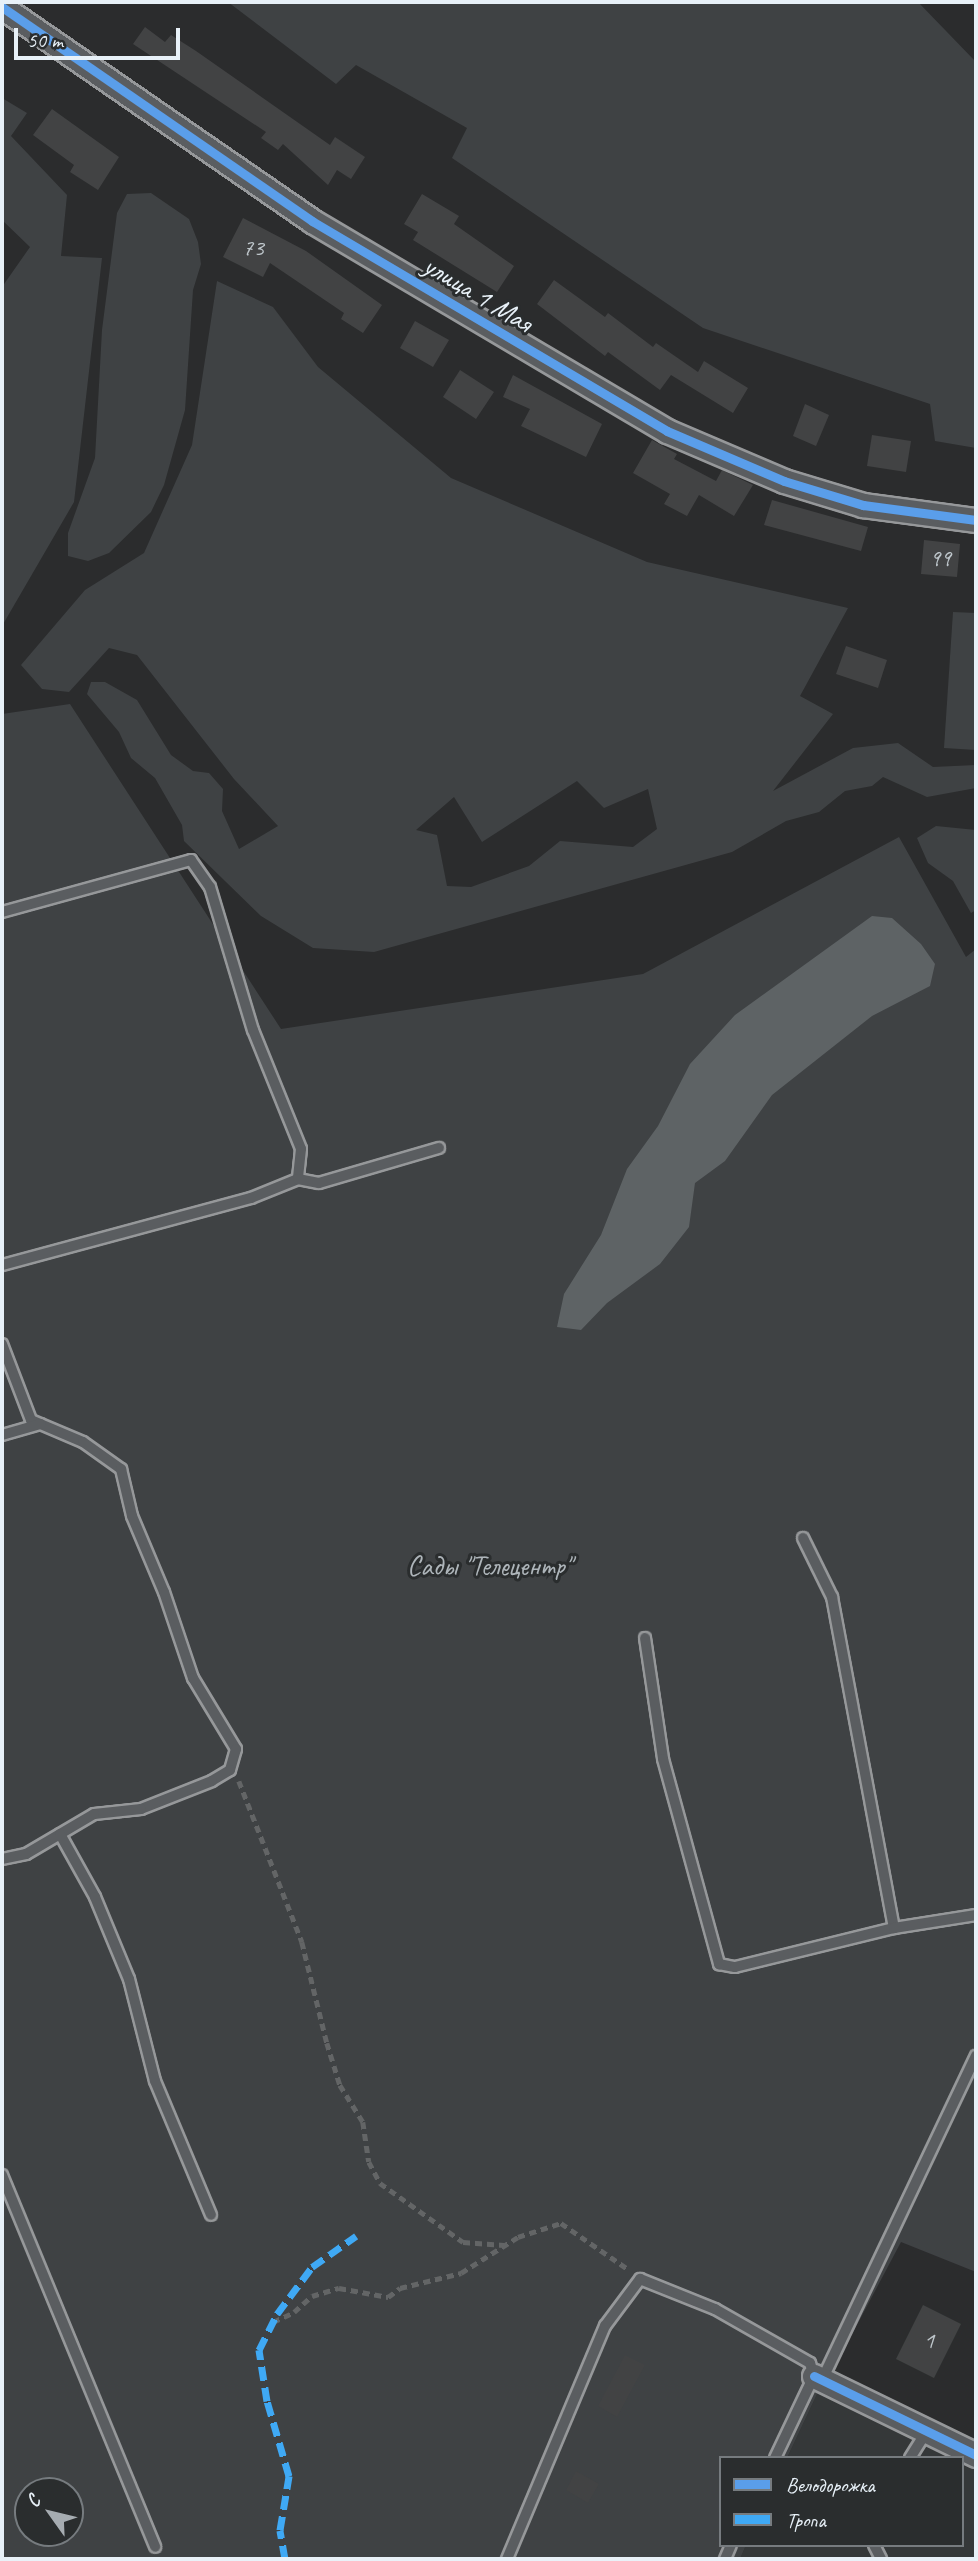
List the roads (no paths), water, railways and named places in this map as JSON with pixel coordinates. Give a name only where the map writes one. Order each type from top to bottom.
[{"type":"street","name":"улица 1 Мая","points":[[2,7],[312,222],[667,431],[784,481],[863,505],[976,520]]},
{"type":"street","points":[[818,2378],[976,2455]]},
{"type":"lane","points":[[2,912],[191,860],[210,887],[253,1030],[301,1149],[298,1179]]},
{"type":"lane","points":[[2,1265],[251,1198],[298,1179],[319,1183],[439,1148]]},
{"type":"lane","points":[[2,1344],[31,1420],[83,1442],[121,1469],[132,1516],[164,1591],[193,1678],[236,1749],[230,1770],[141,1809],[94,1814],[26,1854],[2,1858]]},
{"type":"lane","points":[[2,1435],[40,1424]]},
{"type":"lane","points":[[803,1538],[832,1597],[894,1928]]},
{"type":"lane","points":[[645,1638],[663,1759],[719,1964],[735,1967],[894,1928],[976,1915]]},
{"type":"lane","points":[[60,1833],[95,1897],[129,1979],[155,2081],[211,2215]]},
{"type":"lane","points":[[776,2456],[818,2378],[976,2056]]},
{"type":"lane","points":[[2,2175],[155,2547]]},
{"type":"lane","points":[[507,2559],[605,2326],[640,2279],[715,2309],[778,2342],[810,2363],[818,2378]]},
{"type":"lane","points":[[911,2456],[927,2431]]},
{"type":"park label","name":"Сады \"Телецентр\"","points":[[489,1566]]}]
